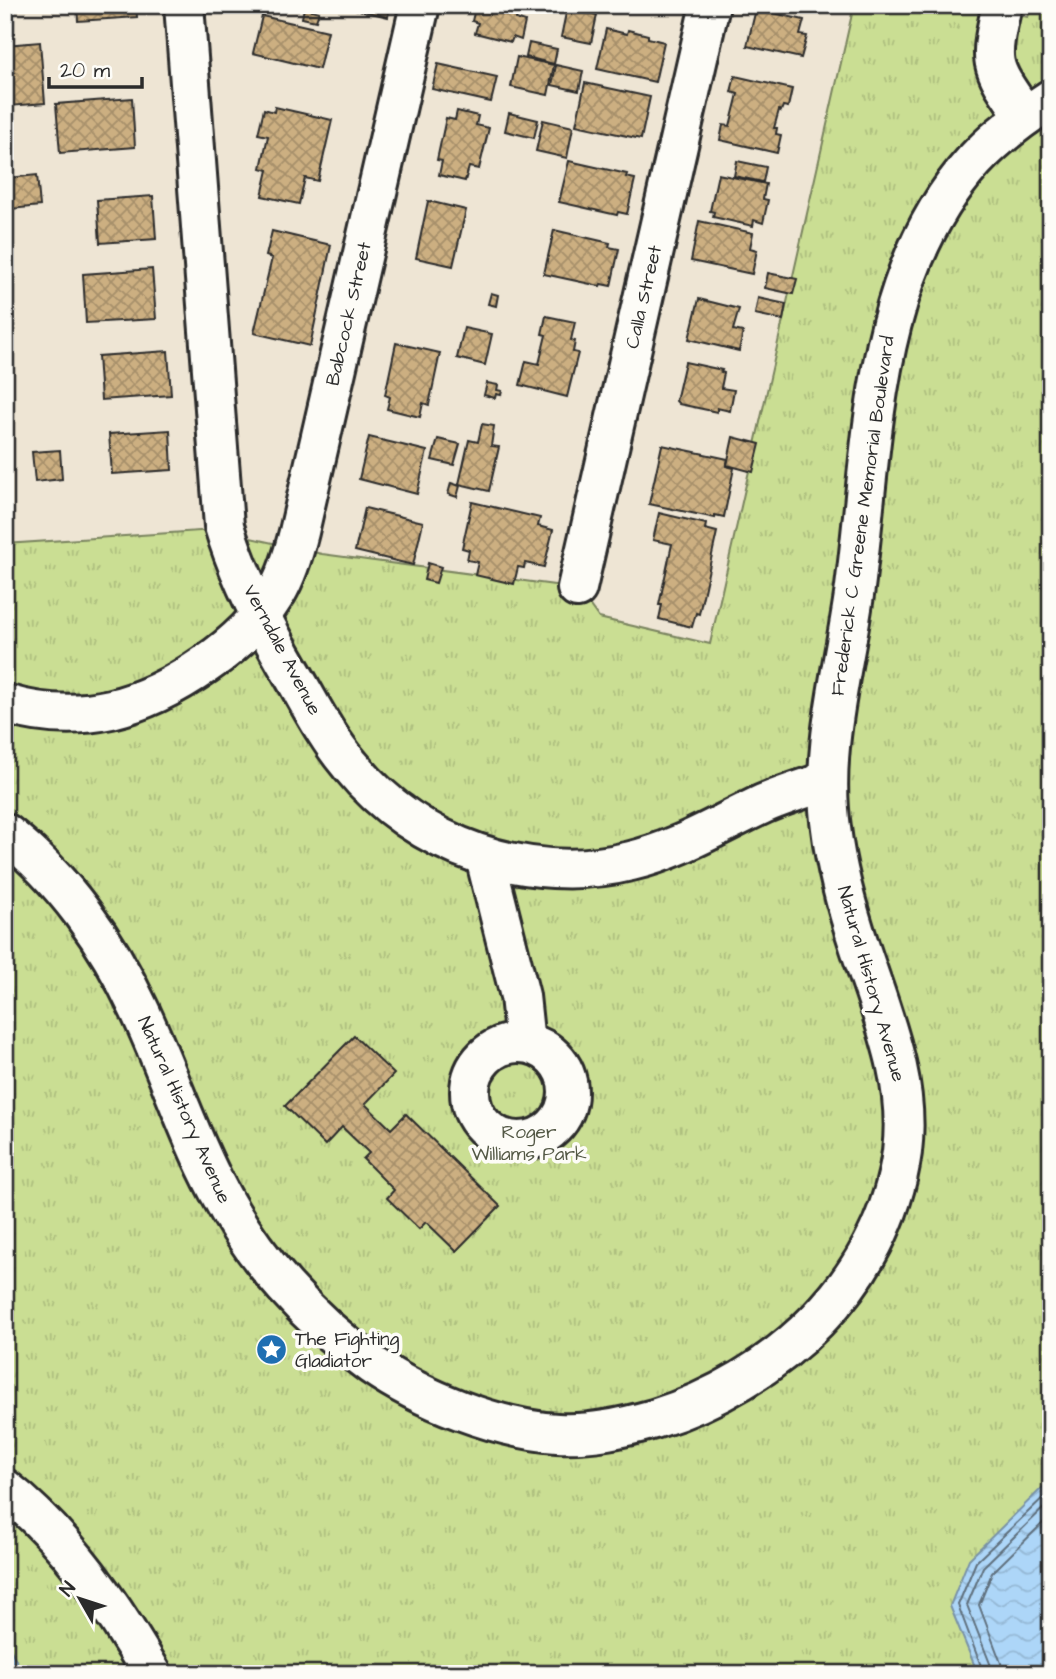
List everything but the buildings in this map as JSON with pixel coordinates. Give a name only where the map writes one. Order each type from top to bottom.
[{"type":"street","name":"Verndale Avenue","points":[[184,5],[221,509],[230,544],[261,615],[326,732],[362,780],[423,828],[485,857],[517,865],[556,869],[632,861],[671,848],[765,803],[828,781]]},
{"type":"street","name":"Babcock Street","points":[[5,704],[48,714],[75,715],[121,708],[168,688],[239,639],[261,615],[286,573],[299,532],[420,5]]},
{"type":"street","name":"Calla Street","points":[[577,588],[710,5]]},
{"type":"street","points":[[1002,5],[992,51],[994,66],[1000,80],[1038,107]]},
{"type":"street","name":"Frederick C Greene Memorial Boulevard","points":[[828,781],[831,739],[853,599],[877,400],[891,323],[918,250],[951,190],[973,162],[1038,107]]},
{"type":"street","name":"Natural History Avenue","points":[[5,833],[38,861],[59,884],[113,960],[142,1014],[176,1100],[216,1187],[250,1242],[288,1287],[354,1351],[404,1384],[447,1404],[498,1422],[552,1433],[578,1433],[606,1431],[670,1414],[728,1390],[757,1371],[807,1332],[836,1300],[855,1273],[886,1215],[902,1150],[904,1116],[901,1080],[837,868],[830,824],[828,781]]},
{"type":"street","points":[[485,857],[520,996],[525,1043]]},
{"type":"street","points":[[5,1489],[27,1508],[74,1561],[123,1627],[152,1674]]},
{"type":"green space","name":"Roger Williams Park","points":[[854,5],[974,5],[1028,17],[1032,5],[1051,5],[1051,1674],[5,1674],[5,544],[215,530],[322,554],[577,588],[599,618],[710,644]]},
{"type":"water","points":[[1051,1481],[1051,1674],[978,1674],[950,1606],[969,1559]]},
{"type":"water","points":[[5,1638],[23,1674],[5,1674]]},
{"type":"place","name":"The Fighting Gladiator","points":[[272,1350]]}]
